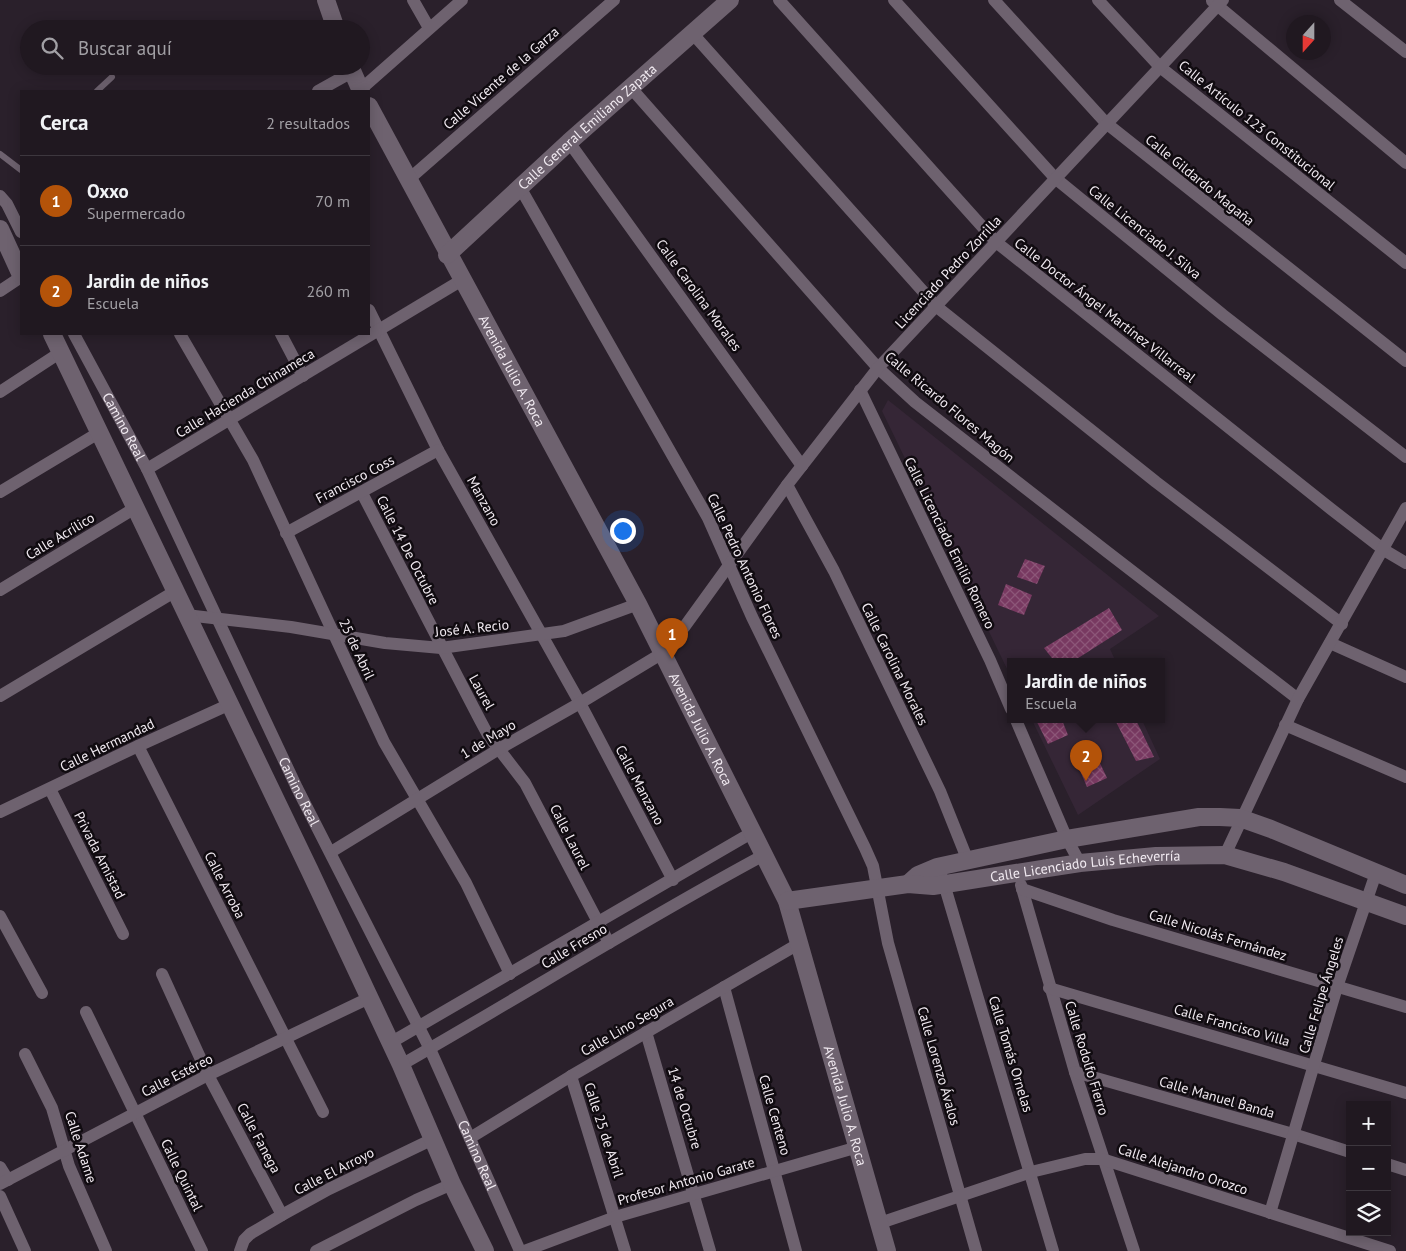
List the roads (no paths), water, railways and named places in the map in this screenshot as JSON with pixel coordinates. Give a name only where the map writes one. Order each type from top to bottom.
[{"type":"street","points":[[326,0],[333,20]]},
{"type":"street","points":[[413,0],[429,28]]},
{"type":"street","points":[[354,75],[360,90],[462,0]]},
{"type":"street","name":"Calle Vicente de la Garza","points":[[408,180],[614,0]]},
{"type":"street","name":"Calle General Emiliano Zapata","points":[[447,255],[569,142],[730,0]]},
{"type":"street","name":"Calle Doctor Ángel Martínez Villarreal","points":[[779,0],[996,242],[1034,275],[1384,550],[1406,563]]},
{"type":"street","name":"Calle Licenciado J. Silva","points":[[894,0],[1055,178],[1223,314],[1406,457]]},
{"type":"street","name":"Calle Gildardo Magaña","points":[[994,0],[1106,123],[1406,361]]},
{"type":"street","name":"Calle Artículo 123 Constitucional","points":[[1098,0],[1160,67],[1406,263]]},
{"type":"street","points":[[1340,0],[1406,52]]},
{"type":"street","points":[[1217,2],[1406,163]]},
{"type":"street","name":"Licenciado Pedro Zorrilla","points":[[661,654],[686,626],[787,485],[878,368],[938,307],[1055,178],[1160,67],[1217,2]]},
{"type":"street","points":[[693,34],[938,307],[1156,482],[1342,624]]},
{"type":"street","points":[[320,90],[342,75]]},
{"type":"street","name":"Calle Ricardo Flores Magón","points":[[631,88],[878,368],[916,402],[1298,699]]},
{"type":"street","name":"Avenida Julio A. Roca","points":[[370,108],[447,255],[638,604],[661,654],[787,901],[888,1251]]},
{"type":"street","name":"Calle Carolina Morales","points":[[569,142],[802,466]]},
{"type":"street","name":"Calle Pedro Antonio Flores","points":[[521,188],[708,518],[730,563],[752,617],[865,848],[873,866],[876,888]]},
{"type":"street","points":[[0,196],[8,204],[20,230]]},
{"type":"street","points":[[0,229],[20,268],[0,291]]},
{"type":"street","name":"Calle Hacienda Chinameca","points":[[370,335],[462,280]]},
{"type":"street","name":"Manzano","points":[[370,312],[438,450],[580,703]]},
{"type":"street","name":"Camino Real","points":[[52,335],[228,705],[370,998],[452,1184],[485,1251]]},
{"type":"street","name":"Camino Real","points":[[75,335],[147,469],[219,618],[274,741],[430,1048],[520,1251]]},
{"type":"street","name":"25 de Abril","points":[[181,335],[253,460],[384,742],[466,883],[510,974]]},
{"type":"street","points":[[282,335],[303,376]]},
{"type":"street","name":"Calle Hacienda Chinameca","points":[[147,469],[370,335]]},
{"type":"street","points":[[0,392],[61,352]]},
{"type":"street","name":"Calle Licenciado Emilio Romero","points":[[860,390],[990,660],[1007,700]]},
{"type":"street","points":[[0,492],[100,432]]},
{"type":"street","name":"Francisco Coss","points":[[286,533],[438,450]]},
{"type":"street","name":"Calle Carolina Morales","points":[[787,485],[834,571],[940,791],[968,861]]},
{"type":"street","name":"Calle 14 De Octubre","points":[[362,493],[441,648]]},
{"type":"street","name":"Calle Acrílico","points":[[0,590],[135,508]]},
{"type":"street","points":[[1225,855],[1240,818],[1298,699],[1384,550],[1406,508]]},
{"type":"street","points":[[0,696],[174,592]]},
{"type":"street","name":"José A. Recio","points":[[186,614],[385,644],[441,648],[542,634],[584,625],[638,604]]},
{"type":"street","points":[[1330,643],[1406,677]]},
{"type":"street","name":"Laurel","points":[[441,648],[488,735],[499,749]]},
{"type":"street","name":"1 de Mayo","points":[[331,852],[499,749],[661,654]]},
{"type":"street","name":"Calle Manzano","points":[[580,703],[673,880]]},
{"type":"street","name":"Calle Hermandad","points":[[0,812],[228,705]]},
{"type":"street","points":[[1017,723],[1080,863]]},
{"type":"street","points":[[1285,725],[1406,777]]},
{"type":"street","name":"Calle Arroba","points":[[138,746],[323,1112]]},
{"type":"street","name":"Calle Laurel","points":[[499,749],[525,782],[609,943]]},
{"type":"street","name":"Privada Amistad","points":[[50,788],[123,934]]},
{"type":"street","name":"Calle Licenciado Luis Echeverría","points":[[908,884],[918,875],[937,866],[968,861],[1068,838],[1199,817],[1240,818]]},
{"type":"street","points":[[1240,818],[1406,884]]},
{"type":"street","name":"Calle Fresno","points":[[390,1043],[753,832]]},
{"type":"street","name":"Calle Fresno","points":[[401,1065],[680,900],[764,855]]},
{"type":"street","name":"Calle Licenciado Luis Echeverría","points":[[787,901],[908,884],[933,886],[1020,881],[1080,863],[1156,856],[1225,855],[1284,872],[1406,916]]},
{"type":"street","name":"Calle Tomás Ornelas","points":[[937,866],[946,884],[1053,1251]]},
{"type":"street","name":"Calle Felipe Ángeles","points":[[1270,1213],[1316,1065],[1337,987],[1376,873]]},
{"type":"street","name":"Calle Nicolás Fernández","points":[[1020,881],[1113,920],[1406,1007]]},
{"type":"street","name":"Calle Rodolfo Fierro","points":[[1020,881],[1075,1072],[1102,1159],[1134,1251]]},
{"type":"street","name":"Calle Lorenzo Ávalos","points":[[876,888],[888,943],[976,1251]]},
{"type":"street","points":[[0,916],[42,993]]},
{"type":"street","name":"Calle Lino Segura","points":[[470,1138],[571,1076],[800,943]]},
{"type":"street","name":"Calle Fanega","points":[[162,974],[208,1075],[282,1215]]},
{"type":"street","name":"Calle Centeno","points":[[724,987],[776,1170],[796,1251]]},
{"type":"street","name":"Calle Francisco Villa","points":[[1050,988],[1406,1093]]},
{"type":"street","name":"Calle Estéreo","points":[[4,1182],[208,1075],[370,998]]},
{"type":"street","name":"Calle Quintal","points":[[86,1012],[202,1251]]},
{"type":"street","name":"14 de Octubre","points":[[646,1032],[695,1194],[710,1251]]},
{"type":"street","name":"Calle Adame","points":[[25,1054],[52,1108],[64,1151],[106,1251]]},
{"type":"street","name":"Calle Manuel Banda","points":[[1075,1072],[1346,1151]]},
{"type":"street","name":"Calle 25 de Abril","points":[[571,1076],[624,1251]]},
{"type":"street","name":"Calle El Arroyo","points":[[240,1251],[244,1240],[250,1234],[282,1215],[329,1189],[433,1139]]},
{"type":"street","name":"Profesor Antonio Garate","points":[[524,1251],[615,1217],[858,1147]]},
{"type":"street","name":"Calle Alejandro Orozco","points":[[880,1223],[1031,1172],[1085,1159],[1102,1159],[1390,1251]]},
{"type":"street","points":[[1391,1165],[1406,1170]]},
{"type":"street","points":[[0,1167],[4,1182]]},
{"type":"street","points":[[316,1251],[416,1200],[452,1184]]},
{"type":"street","points":[[0,1196],[24,1251]]},
{"type":"lane","points":[[98,90],[112,77]]},
{"type":"lane","points":[[0,154],[20,169]]},
{"type":"place","name":"Oxxo","points":[[672,659]]},
{"type":"place","name":"Jardin de niños","points":[[1086,781]]}]
